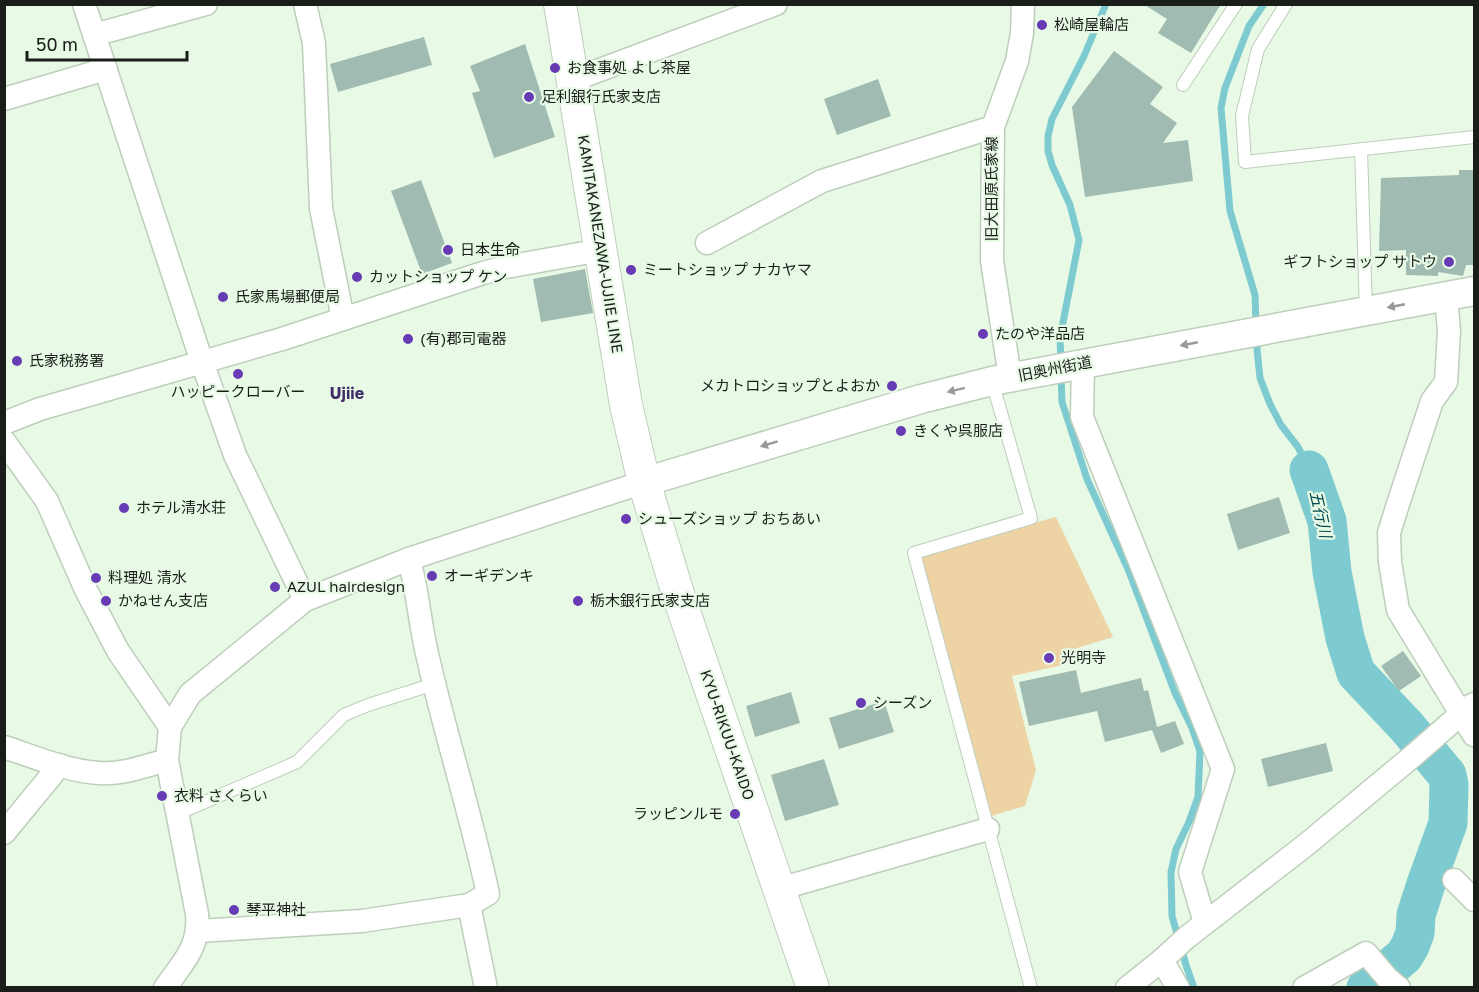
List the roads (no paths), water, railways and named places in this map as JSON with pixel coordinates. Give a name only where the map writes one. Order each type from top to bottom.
[{"type":"main road","name":"KAMITAKANEZAWA-UJIIE LINE","points":[[560,4],[626,405],[644,482]]},
{"type":"main road","name":"KYU-RIKUU-KAIDO","points":[[644,482],[679,597],[813,987]]},
{"type":"street","points":[[84,4],[235,455],[304,600]]},
{"type":"street","points":[[94,35],[206,4]]},
{"type":"street","points":[[305,4],[314,43],[321,208],[343,319]]},
{"type":"street","points":[[573,80],[776,4]]},
{"type":"street","name":"旧大田原氏家線","points":[[1001,379],[992,261],[993,127],[1017,62],[1022,33],[1023,4]]},
{"type":"street","points":[[4,99],[105,69]]},
{"type":"street","points":[[707,243],[822,181],[993,127]]},
{"type":"street","points":[[4,423],[91,393],[202,362],[506,267],[601,250]]},
{"type":"street","name":"旧奥州街道","points":[[644,482],[921,399],[1001,379],[1474,291]]},
{"type":"street","points":[[1446,297],[1449,331],[1446,382],[1432,401],[1398,504],[1389,533],[1390,562],[1398,610],[1468,709],[1474,735]]},
{"type":"street","points":[[1083,364],[1082,417],[1223,769],[1190,872],[1205,923]]},
{"type":"street","points":[[4,441],[47,501],[86,590],[118,651],[170,727]]},
{"type":"street","points":[[165,987],[191,951],[198,931],[167,760],[170,727],[190,694],[304,600],[409,559],[644,482]]},
{"type":"street","points":[[198,931],[362,921],[470,905],[488,894],[427,656],[417,592],[409,559]]},
{"type":"street","points":[[1127,987],[1307,844],[1468,709]]},
{"type":"street","points":[[5,748],[99,774],[129,771],[167,760]]},
{"type":"street","points":[[4,833],[60,765]]},
{"type":"street","points":[[779,889],[988,829]]},
{"type":"street","points":[[1455,880],[1474,900]]},
{"type":"street","points":[[470,905],[486,987]]},
{"type":"street","points":[[1173,950],[1178,987]]},
{"type":"street","points":[[1304,987],[1366,953],[1387,976]]},
{"type":"lane","points":[[1183,85],[1236,4]]},
{"type":"lane","points":[[1286,4],[1258,49],[1242,116],[1245,162],[1474,137]]},
{"type":"lane","points":[[1361,149],[1366,311]]},
{"type":"lane","points":[[1001,379],[1031,518],[914,553],[1031,987]]},
{"type":"lane","points":[[177,814],[297,762],[344,715],[434,684]]},
{"type":"waterway","points":[[1061,363],[1060,338],[1079,240],[1070,205],[1052,165],[1048,151],[1048,136],[1052,119],[1084,56],[1106,4]]},
{"type":"waterway","name":"五行川","points":[[1256,325],[1255,295],[1230,211],[1221,108],[1225,88],[1249,26],[1264,4]]},
{"type":"waterway","name":"五行川","points":[[1256,339],[1260,378],[1270,404],[1281,425],[1298,447],[1309,470]]},
{"type":"waterway","points":[[1061,374],[1062,402],[1087,479],[1128,569],[1175,693],[1200,751],[1198,797],[1176,849],[1171,872],[1172,916],[1194,988]]},
{"type":"waterway","name":"五行川","points":[[1309,470],[1327,521],[1332,572],[1345,638],[1356,673],[1407,727],[1447,775],[1449,785],[1448,823],[1416,915],[1415,933],[1410,946],[1404,956],[1366,988]]},
{"type":"place","name":"松崎屋輪店","points":[[1042,25]]},
{"type":"place","name":"お食事処 よし茶屋","points":[[555,68]]},
{"type":"place","name":"足利銀行氏家支店","points":[[529,97]]},
{"type":"place","name":"日本生命","points":[[448,250]]},
{"type":"place","name":"ギフトショップ サトウ","points":[[1449,262]]},
{"type":"place","name":"ミートショップ ナカヤマ","points":[[631,270]]},
{"type":"place","name":"カットショップ ケン","points":[[357,277]]},
{"type":"place","name":"氏家馬場郵便局","points":[[223,297]]},
{"type":"place","name":"たのや洋品店","points":[[983,334]]},
{"type":"place","name":"(有)郡司電器","points":[[408,339]]},
{"type":"place","name":"氏家税務署","points":[[17,361]]},
{"type":"place","name":"ハッピークローバー","points":[[238,374]]},
{"type":"place","name":"メカトロショップとよおか","points":[[892,386]]},
{"type":"place","name":"きくや呉服店","points":[[901,431]]},
{"type":"place","name":"ホテル清水荘","points":[[124,508]]},
{"type":"place","name":"シューズショップ おちあい","points":[[626,519]]},
{"type":"place","name":"オーギデンキ","points":[[432,576]]},
{"type":"place","name":"料理処 清水","points":[[96,578]]},
{"type":"place","name":"AZUL hairdesign","points":[[275,587]]},
{"type":"place","name":"かねせん支店","points":[[106,601]]},
{"type":"place","name":"栃木銀行氏家支店","points":[[578,601]]},
{"type":"place","name":"光明寺","points":[[1049,658]]},
{"type":"place","name":"シーズン","points":[[861,703]]},
{"type":"place","name":"衣料 さくらい","points":[[162,796]]},
{"type":"place","name":"ラッピンルモ","points":[[735,814]]},
{"type":"place","name":"琴平神社","points":[[234,910]]},
{"type":"district","name":"Ujiie","points":[[347,393]]}]
